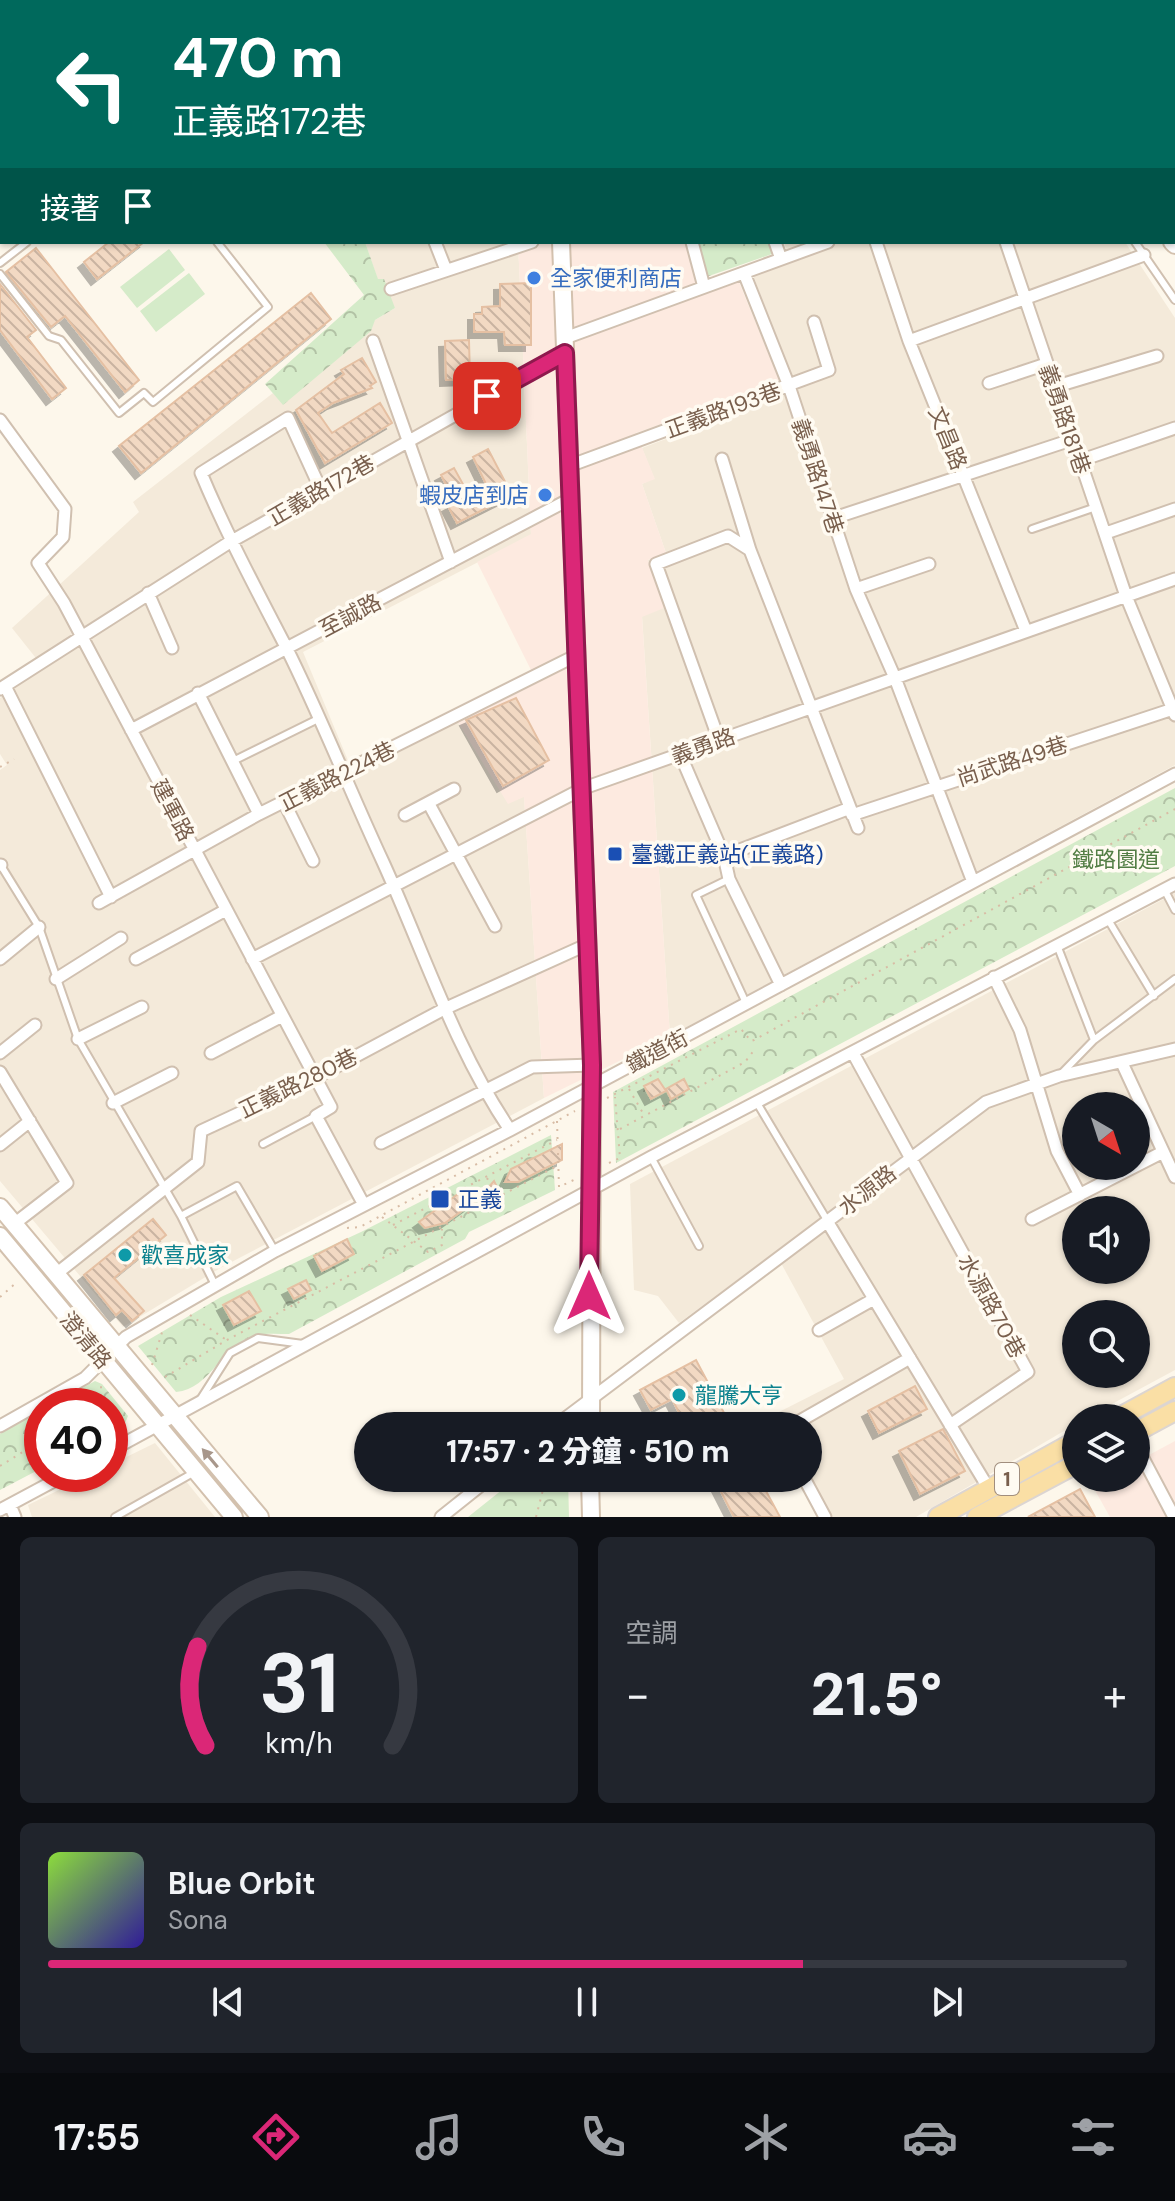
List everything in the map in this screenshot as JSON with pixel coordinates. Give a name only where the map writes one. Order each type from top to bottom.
[{"type":"main road","points":[[1144,1404],[1175,1387]]},
{"type":"main road","points":[[1150,1424],[1175,1411]]},
{"type":"main road","name":"1","points":[[938,1517],[1062,1449]]},
{"type":"main road","name":"1","points":[[977,1517],[1062,1471]]},
{"type":"street","points":[[436,244],[446,270]]},
{"type":"street","points":[[391,289],[526,244]]},
{"type":"street","points":[[561,244],[584,788],[586,945],[592,1065],[591,1412]]},
{"type":"street","points":[[693,244],[704,287]]},
{"type":"street","points":[[776,244],[781,259]]},
{"type":"street","name":"正義路172巷","points":[[3,687],[230,542],[565,346],[704,287],[822,244]]},
{"type":"street","name":"文昌路","points":[[877,244],[909,341],[1026,631]]},
{"type":"street","name":"義勇路181巷","points":[[1007,244],[1126,596],[1171,691],[1174,712]]},
{"type":"street","points":[[909,341],[1024,302],[1144,255]]},
{"type":"street","name":"義勇路147巷","points":[[744,273],[789,386],[856,589],[895,678],[973,882]]},
{"type":"street","name":"正義路193巷","points":[[569,466],[829,370],[814,322]]},
{"type":"street","points":[[373,341],[451,562]]},
{"type":"street","points":[[1054,387],[1157,356]]},
{"type":"street","points":[[989,383],[1046,364]]},
{"type":"street","points":[[321,490],[288,418],[201,473],[230,542],[286,648],[394,886],[444,1009],[483,1090],[510,1130]]},
{"type":"street","name":"建軍路","points":[[0,420],[65,509],[63,537],[38,563],[81,636],[331,1107],[316,1116]]},
{"type":"street","points":[[1079,461],[1175,428]]},
{"type":"street","points":[[831,519],[962,473],[1071,440]]},
{"type":"street","points":[[722,459],[750,550],[858,828]]},
{"type":"street","name":"至誠路","points":[[131,730],[570,499]]},
{"type":"street","points":[[1106,533],[1175,509]]},
{"type":"street","points":[[719,740],[656,564],[728,536],[750,550]]},
{"type":"street","points":[[856,589],[929,564]]},
{"type":"street","name":"義勇路","points":[[252,959],[584,788],[1175,579]]},
{"type":"street","points":[[148,593],[172,648]]},
{"type":"street","name":"正義路224巷","points":[[99,903],[259,814],[285,804],[577,655]]},
{"type":"street","points":[[3,687],[111,897]]},
{"type":"street","points":[[198,693],[259,814]]},
{"type":"street","name":"尚武路49巷","points":[[724,856],[851,811],[1174,712]]},
{"type":"street","points":[[680,754],[724,856],[729,879],[781,985]]},
{"type":"street","name":"鐵道街","points":[[0,1426],[85,1378],[126,1337],[275,1251],[510,1130],[1175,774]]},
{"type":"street","points":[[405,815],[454,789]]},
{"type":"street","points":[[285,804],[313,861]]},
{"type":"street","points":[[429,804],[495,926]]},
{"type":"street","points":[[128,1441],[651,1157],[1169,886]]},
{"type":"street","points":[[136,959],[226,910]]},
{"type":"street","points":[[0,959],[39,927]]},
{"type":"street","points":[[56,979],[121,938]]},
{"type":"street","name":"正義路280巷","points":[[56,1274],[198,1162],[201,1131],[315,1078],[444,1009],[586,945]]},
{"type":"street","points":[[994,977],[1020,1030],[1057,1151],[1080,1195]]},
{"type":"street","points":[[78,1039],[142,1007]]},
{"type":"street","points":[[211,1053],[282,1016]]},
{"type":"street","points":[[0,1053],[35,1025]]},
{"type":"street","name":"水源路","points":[[573,1412],[986,1102],[1059,1076],[1175,1049]]},
{"type":"street","points":[[853,1053],[911,1156]]},
{"type":"street","points":[[1122,1063],[1175,1177]]},
{"type":"street","points":[[381,1143],[532,1067],[592,1065]]},
{"type":"street","points":[[0,1072],[67,1183],[14,1224]]},
{"type":"street","points":[[113,1103],[172,1073]]},
{"type":"street","points":[[316,1116],[364,1205]]},
{"type":"street","points":[[0,1145],[30,1121]]},
{"type":"street","points":[[1032,1219],[1163,1152]]},
{"type":"street","name":"水源路70巷","points":[[911,1156],[1028,1372],[950,1425]]},
{"type":"street","name":"澄清路","points":[[0,1208],[115,1347]]},
{"type":"street","name":"澄清路","points":[[0,1208],[260,1517]]},
{"type":"street","points":[[827,1221],[989,1489]]},
{"type":"street","name":"澄清路","points":[[0,1236],[234,1517]]},
{"type":"street","points":[[819,1330],[874,1299]]},
{"type":"street","points":[[816,1412],[910,1358]]},
{"type":"street","points":[[1150,1472],[1174,1517]]},
{"type":"street","points":[[8,1511],[38,1492]]},
{"type":"street","points":[[441,1517],[472,1492]]},
{"type":"street","points":[[590,1492],[591,1517]]},
{"type":"street","points":[[812,1492],[825,1517]]},
{"type":"lane","points":[[0,263],[24,244]]},
{"type":"lane","points":[[0,274],[49,336],[61,340],[119,413],[144,393],[153,402],[268,307],[219,244]]},
{"type":"lane","points":[[1136,244],[1175,300]]},
{"type":"lane","points":[[1032,529],[1096,507]]},
{"type":"lane","points":[[233,761],[318,719]]},
{"type":"lane","points":[[0,865],[39,927],[78,1039],[181,1216],[215,1285]]},
{"type":"lane","points":[[729,879],[696,895],[746,1004]]},
{"type":"lane","points":[[1169,886],[1175,910]]},
{"type":"lane","points":[[1107,918],[1154,996]]},
{"type":"lane","points":[[1057,945],[1094,1040]]},
{"type":"lane","points":[[1059,1076],[1094,1040],[1175,979]]},
{"type":"lane","points":[[757,1103],[827,1221]]},
{"type":"lane","points":[[263,1144],[316,1116]]},
{"type":"lane","points":[[651,1157],[699,1246]]},
{"type":"lane","points":[[181,1216],[237,1186],[275,1251]]},
{"type":"lane","points":[[199,1402],[230,1353],[239,1348],[258,1338],[306,1344]]},
{"type":"lane","points":[[115,1517],[196,1471]]},
{"type":"path","points":[[0,767],[14,759]]},
{"type":"path","points":[[620,1158],[615,1095],[741,1029],[751,1041],[754,1040],[1175,809]]},
{"type":"path","points":[[618,1130],[745,1062],[755,1049]]},
{"type":"path","points":[[629,1088],[644,1116]]},
{"type":"path","points":[[346,1228],[360,1227],[557,1121],[559,1187]]},
{"type":"path","points":[[393,1225],[558,1139]]},
{"type":"path","points":[[160,1380],[227,1340],[559,1165]]},
{"type":"path","points":[[487,1178],[492,1188]]},
{"type":"path","points":[[381,1216],[428,1252],[442,1245],[442,1227]]},
{"type":"path","points":[[0,1297],[29,1270]]},
{"type":"path","points":[[186,1312],[227,1340]]},
{"type":"path","points":[[143,1359],[151,1369],[165,1324],[152,1331]]},
{"type":"path","points":[[0,1466],[24,1451]]},
{"type":"path","points":[[536,1517],[542,1492]]},
{"type":"shaded area","points":[[366,244],[518,244],[531,535],[303,652],[354,775],[458,722],[508,803],[524,796],[544,1098],[222,1267],[123,1327],[0,1181],[0,770],[7,765],[0,754],[0,698],[43,667],[12,628],[139,512],[133,502],[273,393],[283,404],[375,320],[395,308],[378,280]]},
{"type":"shaded area","points":[[518,244],[687,244],[700,296],[739,282],[780,382],[636,433],[655,479],[642,484],[666,553],[648,560],[664,608],[642,617],[670,1036],[544,1098],[524,797],[508,804],[458,722],[537,682],[477,562],[531,534]]},
{"type":"shaded area","points":[[785,244],[1126,244],[1175,318],[1175,765],[670,1036],[642,616],[648,560],[666,553],[642,484],[654,478],[642,448],[796,390],[753,275],[790,263]]},
{"type":"shaded area","points":[[1175,893],[1175,1370],[1150,1383],[1150,1300],[1062,1300],[1062,1388],[1142,1388],[1112,1404],[1062,1404],[1062,1432],[916,1517],[833,1517],[819,1492],[822,1492],[822,1412],[779,1412],[844,1379],[775,1252],[679,1323],[658,1296],[634,1290],[630,1184]]},
{"type":"shaded area","points":[[1175,1441],[1175,1517],[1110,1517],[1096,1492],[1150,1492],[1150,1454]]},
{"type":"shaded area","points":[[155,1443],[215,1517],[32,1517],[28,1505],[55,1492],[128,1492],[128,1456]]},
{"type":"green space","points":[[326,244],[366,244],[378,279],[384,279],[395,308],[375,320],[371,331],[283,405],[265,384],[364,295]]},
{"type":"green space","points":[[698,244],[769,244],[772,254],[706,277]]},
{"type":"green space","points":[[169,249],[185,270],[137,308],[120,287]]},
{"type":"green space","points":[[189,273],[205,294],[156,332],[140,311]]},
{"type":"green space","name":"鐵路園道","points":[[1175,788],[1175,866],[616,1163],[613,1092]]},
{"type":"green space","points":[[551,1135],[555,1190],[469,1232],[465,1239],[289,1334],[261,1334],[245,1339],[199,1383],[188,1389],[176,1392],[138,1346],[221,1297],[361,1232]]},
{"type":"green space","points":[[95,1381],[105,1388],[82,1388]]},
{"type":"green space","points":[[24,1420],[24,1477],[0,1490],[0,1434]]},
{"type":"green space","points":[[499,1492],[568,1492],[569,1517],[468,1517]]},
{"type":"building","points":[[106,244],[141,244],[97,279],[84,262]]},
{"type":"building","points":[[36,248],[139,380],[125,392],[65,316],[51,327],[6,272]]},
{"type":"building","points":[[531,283],[531,345],[505,345],[504,332],[474,332],[474,314],[482,314],[482,307],[500,306],[500,284]]},
{"type":"building","points":[[0,284],[36,330],[27,337],[66,388],[52,399],[0,330]]},
{"type":"building","points":[[311,293],[331,319],[141,473],[119,446]]},
{"type":"building","points":[[469,340],[470,379],[446,380],[445,341]]},
{"type":"building","points":[[362,358],[376,382],[370,386],[372,388],[333,403],[318,413],[332,433],[380,403],[392,423],[325,463],[296,410],[344,374],[341,370]]},
{"type":"building","points":[[488,449],[512,495],[457,523],[448,506],[455,502],[441,475],[454,468],[469,495],[487,486],[473,457]]},
{"type":"building","points":[[516,698],[549,760],[503,786],[466,720]]},
{"type":"building","points":[[658,1079],[666,1091],[651,1099],[644,1086]]},
{"type":"building","points":[[684,1079],[689,1089],[671,1099],[666,1089]]},
{"type":"building","points":[[562,1144],[562,1160],[518,1182],[505,1182],[511,1169]]},
{"type":"building","points":[[494,1181],[499,1191],[489,1196],[488,1192],[445,1223],[425,1228],[419,1222],[458,1194],[487,1189]]},
{"type":"building","name":"歡喜成家","points":[[153,1219],[166,1235],[114,1278],[144,1311],[132,1321],[122,1310],[116,1315],[84,1275]]},
{"type":"building","points":[[347,1239],[354,1254],[322,1271],[314,1256]]},
{"type":"building","points":[[306,1280],[311,1290],[294,1299],[288,1289]]},
{"type":"building","points":[[249,1291],[261,1311],[234,1325],[223,1305]]},
{"type":"building","name":"龍騰大亨","points":[[696,1360],[724,1412],[679,1412],[672,1399],[651,1410],[640,1390]]},
{"type":"building","points":[[915,1386],[927,1409],[879,1433],[868,1411]]},
{"type":"building","points":[[943,1429],[965,1471],[920,1494],[899,1451]]},
{"type":"building","points":[[721,1492],[767,1492],[780,1517],[734,1517]]},
{"type":"building","points":[[1074,1492],[1082,1492],[1095,1517],[1028,1517]]},
{"type":"place","name":"全家便利商店","points":[[534,278]]},
{"type":"place","name":"蝦皮店到店","points":[[545,495]]},
{"type":"place","name":"臺鐵正義站(正義路)","points":[[615,854]]},
{"type":"place","name":"正義","points":[[440,1199]]},
{"type":"place","name":"歡喜成家","points":[[125,1255]]},
{"type":"place","name":"龍騰大亨","points":[[679,1395]]},
{"type":"route","points":[[487,396],[565,353],[584,788],[586,945],[592,1065],[589,1296]]}]
